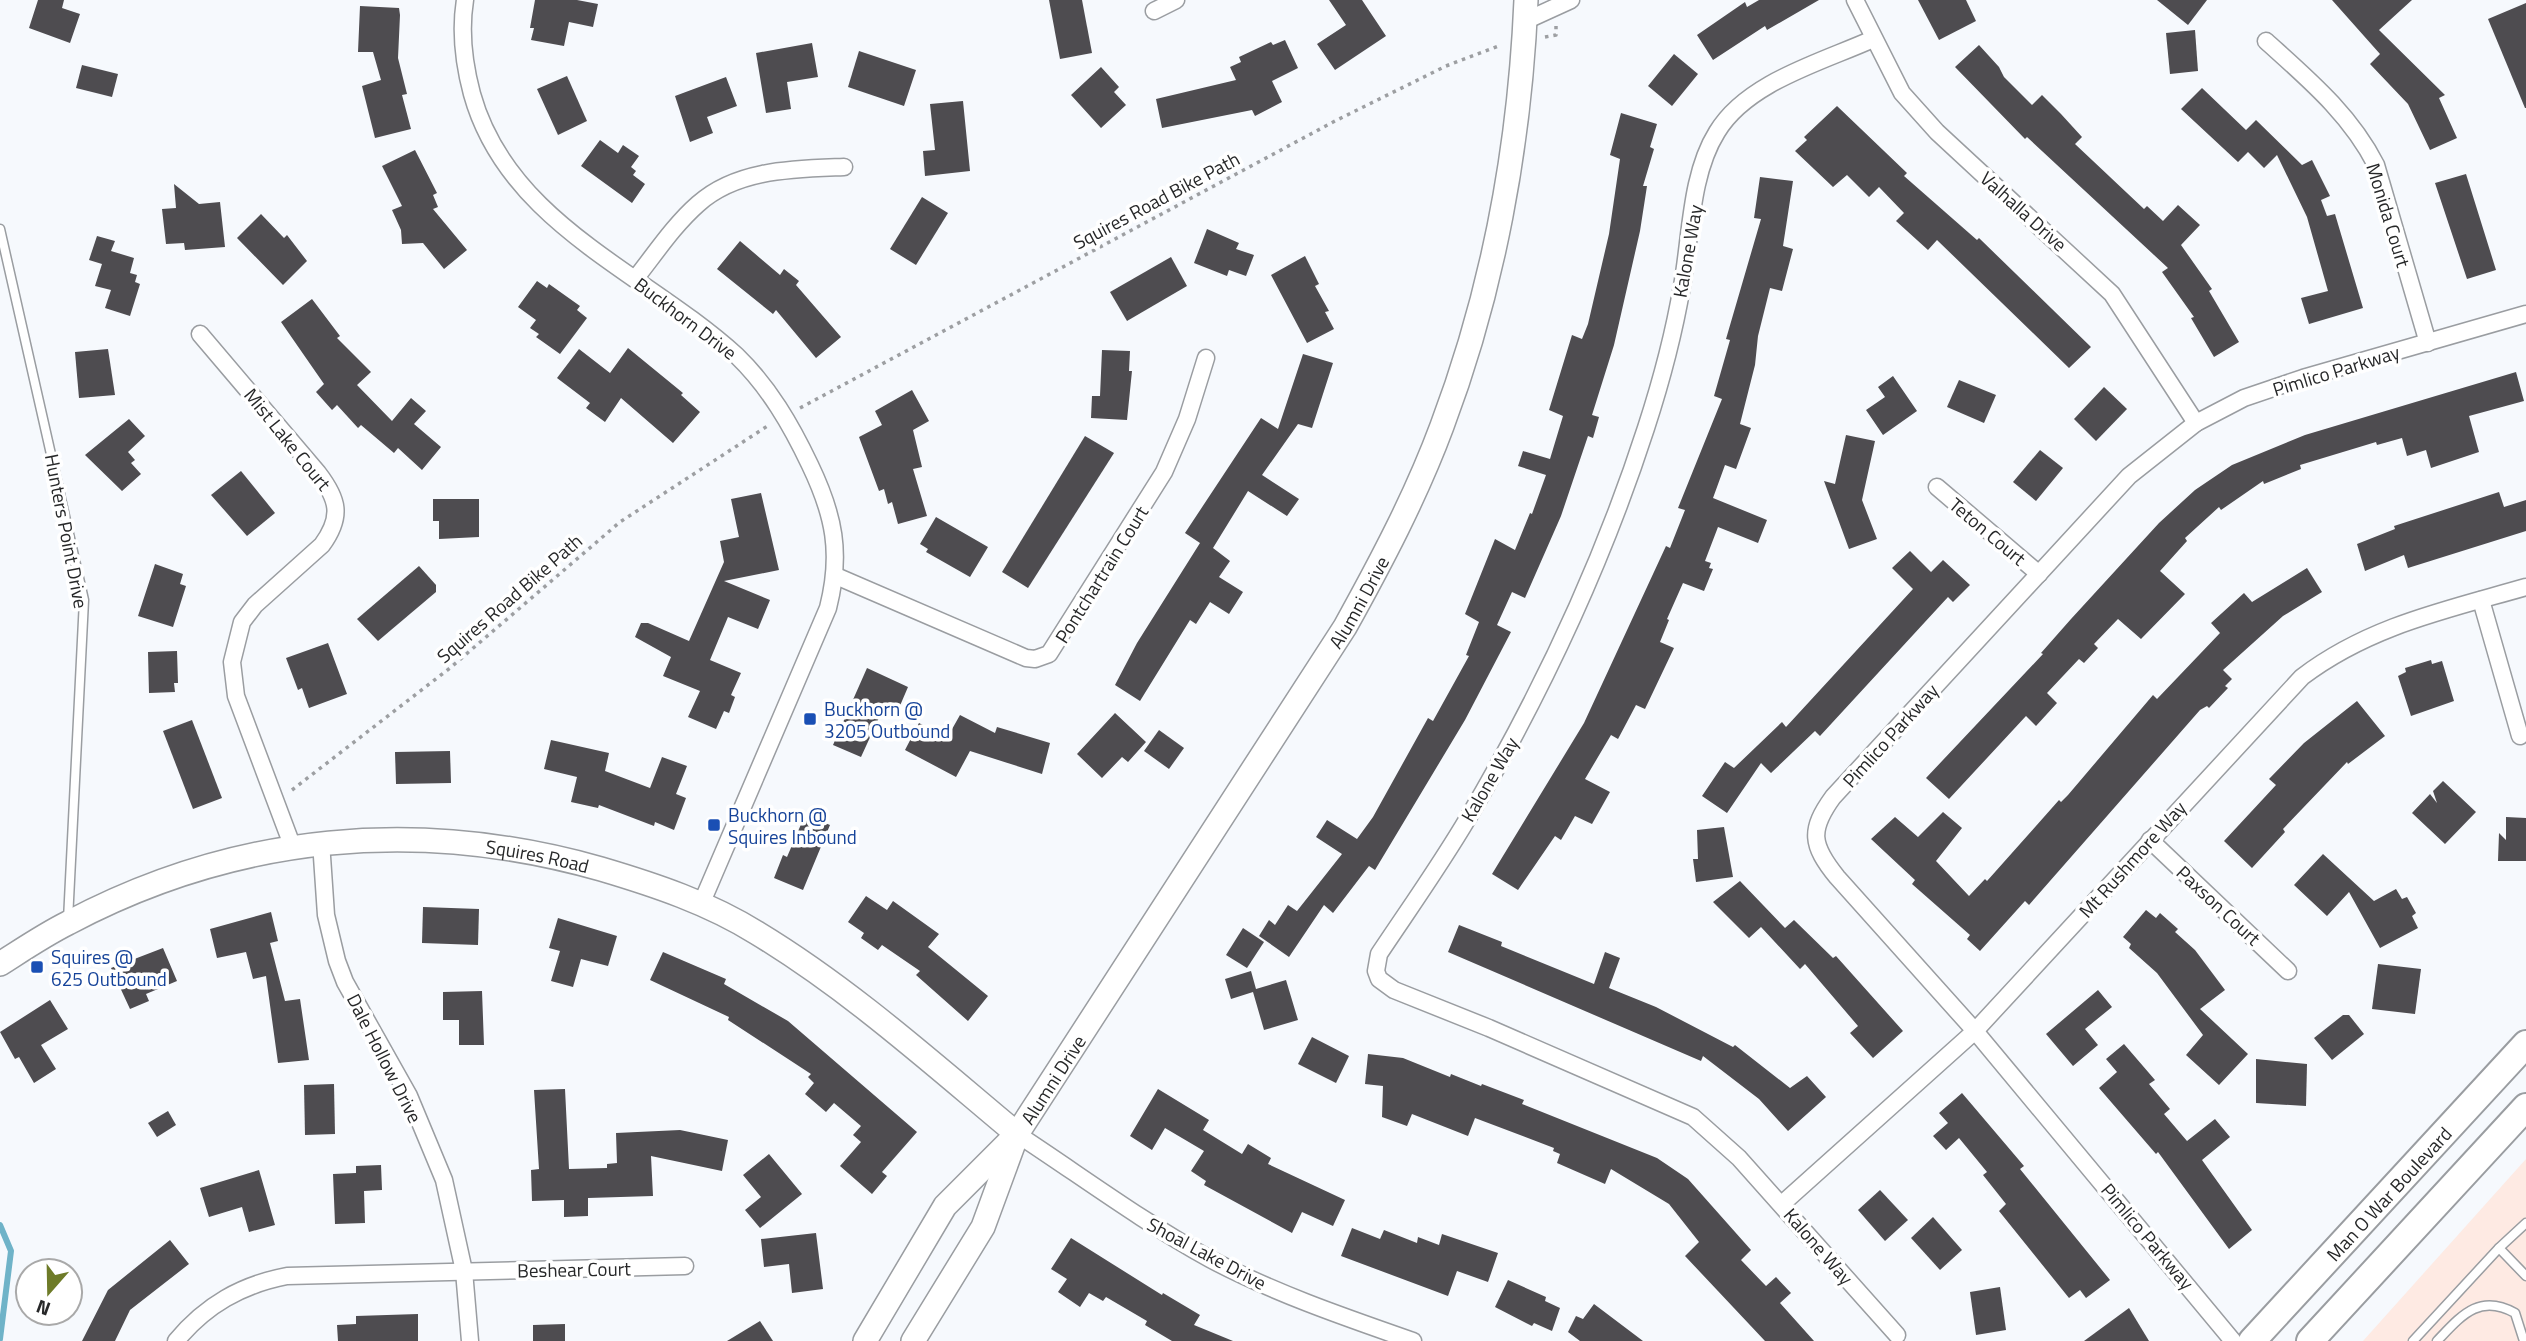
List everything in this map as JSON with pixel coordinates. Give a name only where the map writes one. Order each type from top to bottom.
[{"type":"main road","name":"Man O War Boulevard","points":[[2252,1341],[2526,1044]]},
{"type":"main road","points":[[2310,1341],[2526,1107]]},
{"type":"street","name":"Buckhorn Drive","points":[[465,0],[463,47],[468,78],[489,142],[521,188],[541,208],[738,357],[762,383],[784,416],[825,496],[835,544],[836,576],[819,635],[702,902]]},
{"type":"street","points":[[1154,11],[1176,0]]},
{"type":"street","points":[[1526,10],[1571,0]]},
{"type":"street","name":"Valhalla Drive","points":[[1855,0],[1889,71],[1917,111],[2112,294],[2196,423]]},
{"type":"street","name":"Alumni Drive","points":[[865,1341],[945,1206],[1017,1134],[1345,627],[1393,541],[1443,426],[1475,322],[1509,169],[1521,89],[1526,10]]},
{"type":"street","name":"Kalone Way","points":[[1873,40],[1755,94],[1731,113],[1716,133],[1698,186],[1682,289],[1662,372],[1625,490],[1597,563],[1566,633],[1512,740],[1466,821],[1377,963],[1379,979],[1394,990],[1502,1033],[1693,1117],[1739,1158],[1897,1335]]},
{"type":"street","name":"Monida Court","points":[[2266,41],[2322,92],[2364,142],[2376,165],[2428,343]]},
{"type":"street","points":[[635,279],[684,218],[718,190],[782,170],[844,167]]},
{"type":"street","name":"Pimlico Parkway","points":[[2233,1341],[1975,1031],[1830,869],[1819,852],[1816,826],[1833,797],[2129,476],[2196,423],[2244,398],[2526,314]]},
{"type":"street","name":"Mist Lake Court","points":[[200,334],[333,492],[336,508],[331,534],[302,564],[255,605],[242,622],[234,645],[232,662],[236,696],[292,845]]},
{"type":"street","name":"Pontchartrain Court","points":[[836,576],[1026,657],[1035,659],[1049,654],[1164,472],[1187,419],[1206,358]]},
{"type":"street","name":"Teton Court","points":[[1937,487],[2039,574]]},
{"type":"street","name":"Mt Rushmore Way","points":[[1782,1204],[1975,1031],[2283,694],[2322,662],[2373,634],[2415,618],[2526,587]]},
{"type":"street","points":[[2481,600],[2521,736]]},
{"type":"street","name":"Squires Road","points":[[0,964],[68,923],[169,878],[292,845],[407,839],[500,845],[552,855],[639,880],[702,902],[756,932],[814,970],[1017,1134]]},
{"type":"street","name":"Paxson Court","points":[[2150,840],[2288,971]]},
{"type":"street","name":"Dale Hollow Drive","points":[[321,842],[326,915],[337,961],[345,982],[409,1096],[435,1156],[452,1211],[464,1271],[470,1341]]},
{"type":"street","name":"Alumni Drive","points":[[913,1341],[984,1227],[1017,1134]]},
{"type":"street","name":"Shoal Lake Drive","points":[[1017,1134],[1160,1229],[1209,1258],[1252,1280],[1413,1341]]},
{"type":"street","name":"Beshear Court","points":[[464,1271],[685,1266]]},
{"type":"street","points":[[176,1341],[201,1314],[254,1283],[324,1273],[464,1271]]},
{"type":"lane","name":"Hunters Point Drive","points":[[0,229],[84,600],[68,923]]},
{"type":"lane","points":[[2413,1341],[2499,1248],[2526,1223]]},
{"type":"lane","points":[[2499,1248],[2526,1276]]},
{"type":"lane","points":[[2437,1341],[2463,1315],[2479,1307],[2498,1303],[2515,1313],[2524,1341]]},
{"type":"path","name":"Squires Road Bike Path","points":[[799,408],[1335,121],[1446,66],[1502,44],[1526,10]]},
{"type":"path","name":"Squires Road Bike Path","points":[[276,801],[350,748],[450,668],[620,522],[767,427]]},
{"type":"shaded area","points":[[2526,1159],[2526,1341],[2363,1341]]},
{"type":"building","points":[[38,0],[64,0],[62,8],[80,14],[70,43],[29,28]]},
{"type":"building","points":[[535,0],[577,0],[598,4],[593,27],[569,22],[564,46],[531,40],[534,28],[530,28]]},
{"type":"building","points":[[1049,0],[1082,0],[1092,53],[1060,59]]},
{"type":"building","points":[[1329,0],[1362,0],[1386,36],[1335,70],[1317,44],[1346,25]]},
{"type":"building","points":[[1759,0],[1819,0],[1767,30],[1765,26],[1713,60],[1697,35],[1745,2],[1747,7]]},
{"type":"building","points":[[1918,0],[1966,0],[1976,21],[1939,40]]},
{"type":"building","points":[[2157,0],[2207,0],[2188,25]]},
{"type":"building","points":[[2332,0],[2412,0],[2379,30],[2445,95],[2439,98],[2457,138],[2430,150],[2408,104],[2370,64],[2380,54]]},
{"type":"building","points":[[2526,3],[2526,108],[2525,108],[2488,19]]},
{"type":"building","points":[[360,6],[399,8],[398,58],[407,94],[402,95],[411,129],[375,138],[362,86],[381,80],[373,52],[358,52]]},
{"type":"building","points":[[2195,30],[2198,71],[2170,74],[2166,33]]},
{"type":"building","points":[[1285,40],[1298,68],[1272,81],[1282,102],[1255,116],[1252,110],[1162,128],[1156,99],[1236,80],[1230,67],[1241,62],[1239,57],[1271,42],[1273,45]]},
{"type":"building","points":[[812,43],[818,77],[787,82],[791,109],[766,113],[756,53]]},
{"type":"building","points":[[1979,45],[1999,67],[2004,77],[2032,105],[2042,95],[2082,137],[2075,144],[2144,209],[2147,206],[2163,221],[2178,205],[2200,225],[2181,245],[2212,289],[2209,291],[2239,342],[2214,357],[2191,318],[2194,317],[2162,272],[2168,268],[2027,137],[2025,139],[1955,67]]},
{"type":"building","points":[[859,51],[916,70],[904,106],[848,87]]},
{"type":"building","points":[[1674,54],[1698,74],[1672,106],[1648,86]]},
{"type":"building","points":[[82,65],[118,74],[112,97],[76,88]]},
{"type":"building","points":[[1101,67],[1119,87],[1114,92],[1126,105],[1101,128],[1071,95]]},
{"type":"building","points":[[567,76],[587,121],[558,135],[537,89]]},
{"type":"building","points":[[726,77],[737,106],[707,117],[713,133],[690,142],[675,96]]},
{"type":"building","points":[[2202,88],[2246,130],[2256,120],[2302,165],[2312,160],[2330,196],[2321,200],[2327,216],[2335,214],[2363,308],[2309,324],[2301,298],[2328,291],[2307,217],[2277,155],[2264,168],[2248,152],[2238,162],[2181,109]]},
{"type":"building","points":[[963,101],[970,171],[925,176],[923,151],[935,150],[930,104]]},
{"type":"building","points":[[1837,106],[1907,173],[1904,176],[1977,240],[1979,238],[2091,347],[2069,368],[1937,240],[1928,250],[1896,221],[1904,213],[1879,187],[1869,197],[1847,175],[1833,187],[1795,151],[1807,140],[1804,137]]},
{"type":"building","points":[[1621,113],[1657,124],[1650,147],[1654,149],[1643,186],[1647,186],[1640,231],[1614,345],[1592,415],[1599,417],[1593,438],[1588,436],[1561,516],[1525,598],[1512,592],[1497,625],[1511,632],[1465,720],[1375,870],[1369,866],[1333,913],[1324,905],[1289,957],[1259,936],[1269,920],[1275,925],[1288,905],[1297,911],[1342,854],[1316,837],[1327,820],[1357,839],[1373,817],[1428,718],[1433,721],[1469,656],[1466,655],[1479,622],[1465,614],[1495,539],[1515,550],[1530,513],[1532,514],[1546,475],[1518,466],[1523,451],[1550,459],[1563,416],[1549,410],[1572,335],[1582,339],[1588,324],[1609,234],[1620,159],[1610,155]]},
{"type":"building","points":[[600,140],[618,153],[623,145],[639,156],[631,167],[636,171],[633,175],[645,184],[632,203],[581,166]]},
{"type":"building","points":[[415,150],[437,193],[433,195],[438,207],[433,209],[467,250],[444,269],[423,243],[402,244],[401,230],[392,210],[402,206],[382,166]]},
{"type":"building","points":[[2466,174],[2496,270],[2467,279],[2435,183]]},
{"type":"building","points":[[1760,177],[1793,181],[1783,246],[1793,249],[1782,291],[1770,288],[1758,336],[1755,365],[1740,424],[1751,428],[1736,469],[1725,465],[1713,498],[1767,520],[1758,543],[1718,527],[1705,561],[1711,563],[1709,568],[1713,569],[1704,591],[1683,583],[1667,619],[1669,620],[1660,642],[1674,648],[1645,709],[1636,705],[1618,739],[1611,735],[1585,779],[1610,792],[1592,824],[1575,816],[1561,840],[1555,836],[1518,890],[1492,874],[1584,723],[1666,546],[1670,548],[1685,510],[1678,508],[1722,399],[1714,396],[1730,340],[1726,339],[1761,219],[1754,218]]},
{"type":"building","points":[[174,184],[199,204],[220,202],[225,247],[185,250],[184,243],[166,244],[162,209],[176,208]]},
{"type":"building","points":[[922,197],[948,213],[916,265],[890,249]]},
{"type":"building","points":[[261,214],[284,238],[287,235],[307,261],[283,285],[237,238]]},
{"type":"building","points":[[1207,229],[1239,243],[1236,249],[1254,255],[1246,276],[1229,270],[1227,276],[1194,263]]},
{"type":"building","points":[[97,236],[115,241],[111,251],[134,258],[130,273],[137,275],[135,282],[140,284],[130,316],[105,308],[111,290],[95,286],[102,264],[89,260]]},
{"type":"building","points":[[740,241],[780,275],[784,269],[799,281],[796,285],[841,337],[816,358],[776,310],[773,314],[717,269]]},
{"type":"building","points":[[1305,256],[1319,284],[1315,286],[1329,311],[1325,312],[1334,329],[1307,343],[1271,275]]},
{"type":"building","points":[[1171,257],[1187,286],[1127,321],[1110,292]]},
{"type":"building","points":[[537,281],[547,288],[549,284],[580,306],[577,310],[587,318],[560,354],[536,337],[539,334],[530,328],[536,320],[518,307]]},
{"type":"building","points":[[312,299],[340,336],[337,338],[371,372],[357,385],[392,421],[411,398],[426,411],[414,424],[441,447],[422,470],[398,448],[394,453],[361,425],[358,428],[337,405],[332,410],[316,392],[324,384],[281,322]]},
{"type":"building","points":[[628,348],[683,393],[681,395],[700,412],[673,443],[621,398],[605,422],[586,408],[590,403],[557,378],[579,349],[610,373]]},
{"type":"building","points":[[108,349],[115,395],[79,398],[75,352]]},
{"type":"building","points":[[1102,350],[1130,351],[1129,371],[1132,371],[1127,420],[1091,418],[1092,396],[1100,396]]},
{"type":"building","points":[[1303,354],[1333,363],[1312,428],[1298,424],[1262,475],[1299,499],[1287,516],[1248,491],[1213,548],[1230,561],[1219,577],[1243,592],[1229,614],[1210,602],[1196,624],[1190,620],[1140,701],[1115,685],[1137,643],[1200,543],[1185,533],[1261,418],[1278,429]]},
{"type":"building","points":[[2516,372],[2524,401],[2469,416],[2479,452],[2431,468],[2426,450],[2407,456],[2402,438],[2377,445],[2376,442],[2300,465],[2301,469],[2264,484],[2263,481],[2221,510],[2219,507],[2185,538],[2187,541],[2160,571],[2185,594],[2141,639],[2118,619],[2094,644],[2098,648],[2084,663],[2079,659],[2047,693],[2057,703],[2036,726],[2026,716],[1949,799],[1926,778],[2043,654],[2041,653],[2071,619],[2159,523],[2195,490],[2232,465],[2305,435]]},
{"type":"building","points":[[1893,376],[1917,411],[1883,435],[1866,410],[1885,397],[1878,387]]},
{"type":"building","points":[[1959,380],[1996,395],[1984,423],[1947,407]]},
{"type":"building","points":[[2104,387],[2127,409],[2096,441],[2074,419]]},
{"type":"building","points":[[912,390],[929,421],[913,430],[922,467],[913,469],[927,516],[898,524],[892,502],[888,504],[884,489],[879,491],[859,437],[882,425],[875,411]]},
{"type":"building","points":[[129,419],[145,436],[128,452],[135,460],[131,463],[141,474],[122,491],[85,455]]},
{"type":"building","points":[[1846,435],[1875,441],[1862,500],[1877,539],[1849,549],[1824,481],[1835,484]]},
{"type":"building","points":[[1085,436],[1114,453],[1028,588],[1002,572]]},
{"type":"building","points":[[2040,450],[2063,468],[2036,501],[2013,482]]},
{"type":"building","points":[[241,471],[275,513],[247,536],[211,495]]},
{"type":"building","points":[[2499,492],[2504,507],[2526,500],[2526,531],[2408,568],[2404,555],[2365,571],[2357,544],[2395,529],[2394,526]]},
{"type":"building","points":[[761,493],[779,570],[724,581],[770,600],[758,629],[728,617],[710,660],[741,673],[731,695],[735,697],[729,713],[724,711],[716,729],[688,717],[700,691],[663,676],[671,657],[635,637],[641,623],[648,623],[689,641],[724,562],[720,541],[739,537],[731,499]]},
{"type":"building","points":[[433,499],[479,499],[479,537],[439,539],[439,521],[433,521]]},
{"type":"building","points":[[936,517],[988,547],[970,577],[926,552],[928,549],[920,544]]},
{"type":"building","points":[[1910,551],[1931,572],[1943,560],[1970,585],[1953,602],[1948,597],[1820,736],[1815,731],[1771,773],[1761,763],[1727,813],[1702,796],[1725,762],[1734,768],[1782,722],[1786,727],[1913,589],[1892,568]]},
{"type":"building","points":[[155,564],[183,574],[180,584],[186,586],[173,627],[138,616]]},
{"type":"building","points":[[419,566],[436,585],[436,592],[378,641],[357,619]]},
{"type":"building","points":[[2307,568],[2322,592],[2283,616],[2223,670],[2232,679],[2225,686],[2228,688],[2209,708],[2207,706],[2200,710],[2029,905],[2025,901],[1980,951],[1967,939],[1970,935],[1912,884],[1915,880],[1871,839],[1895,817],[1918,837],[1943,812],[1962,828],[1936,861],[1969,896],[1985,879],[1987,881],[2059,800],[2061,802],[2068,795],[2153,695],[2157,699],[2220,633],[2211,623],[2244,593],[2252,602]]},
{"type":"building","points":[[328,643],[347,694],[309,708],[302,688],[298,690],[286,658]]},
{"type":"building","points":[[177,651],[178,683],[174,683],[175,692],[149,693],[148,652]]},
{"type":"building","points":[[2431,660],[2432,664],[2442,661],[2454,701],[2411,716],[2398,676],[2406,672],[2405,668]]},
{"type":"building","points":[[867,668],[908,687],[896,715],[883,709],[861,757],[833,745]]},
{"type":"building","points":[[2357,701],[2385,736],[2348,764],[2347,762],[2283,829],[2285,832],[2252,868],[2224,841],[2276,785],[2269,779],[2304,743]]},
{"type":"building","points":[[1115,713],[1146,742],[1128,762],[1122,757],[1102,778],[1077,754]]},
{"type":"building","points":[[960,715],[995,733],[997,727],[1050,743],[1042,774],[970,751],[956,777],[905,750],[919,723],[947,738]]},
{"type":"building","points":[[192,720],[222,798],[193,809],[163,731]]},
{"type":"building","points":[[1159,730],[1184,748],[1169,769],[1144,751]]},
{"type":"building","points":[[551,740],[609,753],[605,771],[650,788],[662,757],[687,766],[676,794],[686,798],[674,830],[655,822],[654,826],[599,805],[598,808],[571,802],[577,777],[544,769]]},
{"type":"building","points":[[450,751],[451,783],[396,784],[395,752]]},
{"type":"building","points":[[2443,781],[2476,812],[2445,844],[2412,813],[2430,794],[2437,803],[2433,791]]},
{"type":"building","points":[[805,815],[830,825],[803,890],[774,878],[783,855],[787,857]]},
{"type":"building","points":[[2506,817],[2526,818],[2526,861],[2498,861],[2499,833],[2506,840]]},
{"type":"building","points":[[1724,827],[1733,877],[1696,882],[1693,859],[1698,859],[1697,830]]},
{"type":"building","points":[[2323,854],[2374,901],[2396,889],[2402,899],[2407,897],[2416,913],[2412,916],[2418,928],[2380,948],[2349,892],[2327,916],[2294,885]]},
{"type":"building","points":[[1740,881],[1785,928],[1794,920],[1833,958],[1836,956],[1903,1031],[1873,1058],[1850,1033],[1858,1026],[1805,964],[1800,969],[1761,927],[1749,938],[1713,902]]},
{"type":"building","points":[[866,896],[887,910],[893,901],[939,934],[928,947],[988,996],[968,1021],[916,975],[920,971],[882,945],[878,950],[861,938],[864,933],[848,922]]},
{"type":"building","points":[[423,907],[479,909],[478,945],[422,943]]},
{"type":"building","points":[[2146,910],[2156,918],[2160,913],[2178,929],[2175,932],[2195,950],[2225,990],[2200,1009],[2248,1054],[2219,1085],[2186,1055],[2203,1035],[2157,973],[2129,948],[2131,944],[2123,937]]},
{"type":"building","points":[[271,912],[278,941],[270,943],[285,1001],[300,999],[309,1060],[278,1063],[266,976],[253,979],[246,952],[217,958],[210,929]]},
{"type":"building","points":[[558,918],[617,936],[608,966],[581,959],[573,987],[551,981],[560,951],[549,948]]},
{"type":"building","points":[[1459,925],[1502,942],[1501,946],[1594,984],[1605,952],[1620,958],[1609,988],[1656,1007],[1733,1047],[1735,1045],[1790,1088],[1807,1076],[1826,1097],[1788,1131],[1759,1099],[1703,1056],[1701,1061],[1448,952]]},
{"type":"building","points":[[1243,928],[1264,942],[1247,968],[1226,955]]},
{"type":"building","points":[[163,948],[177,981],[146,994],[149,1001],[130,1009],[111,968]]},
{"type":"building","points":[[663,952],[726,979],[724,984],[788,1021],[917,1132],[882,1172],[887,1176],[872,1194],[840,1166],[861,1142],[853,1135],[861,1126],[834,1103],[826,1112],[805,1094],[814,1083],[808,1077],[811,1074],[728,1020],[729,1017],[650,980]]},
{"type":"building","points":[[2378,964],[2421,969],[2415,1014],[2372,1009]]},
{"type":"building","points":[[1251,971],[1256,989],[1286,980],[1298,1020],[1264,1030],[1253,992],[1231,999],[1225,979]]},
{"type":"building","points":[[2098,990],[2112,1007],[2085,1029],[2098,1045],[2073,1066],[2046,1034]]},
{"type":"building","points":[[482,991],[484,1045],[459,1045],[459,1020],[443,1020],[443,992]]},
{"type":"building","points":[[50,1000],[68,1029],[41,1045],[56,1069],[34,1083],[19,1057],[15,1059],[0,1032]]},
{"type":"building","points":[[2343,1015],[2349,1015],[2364,1034],[2332,1060],[2314,1038]]},
{"type":"building","points":[[1312,1037],[1349,1056],[1336,1083],[1298,1064]]},
{"type":"building","points":[[2124,1044],[2155,1080],[2149,1084],[2170,1109],[2164,1114],[2187,1141],[2215,1119],[2230,1137],[2202,1160],[2252,1230],[2229,1249],[2158,1152],[2156,1154],[2099,1088],[2117,1072],[2106,1059]]},
{"type":"building","points":[[1368,1054],[1403,1058],[1450,1077],[1451,1074],[1481,1086],[1482,1084],[1524,1100],[1522,1104],[1657,1158],[1688,1179],[1751,1250],[1741,1260],[1766,1286],[1776,1277],[1791,1293],[1780,1303],[1814,1341],[1765,1341],[1685,1256],[1699,1242],[1669,1204],[1611,1169],[1605,1184],[1557,1163],[1560,1154],[1553,1151],[1554,1148],[1475,1118],[1468,1136],[1412,1114],[1407,1126],[1382,1117],[1383,1086],[1365,1084]]},
{"type":"building","points":[[2256,1059],[2307,1064],[2306,1106],[2256,1103]]},
{"type":"building","points":[[334,1084],[335,1134],[305,1135],[304,1085]]},
{"type":"building","points":[[565,1089],[569,1169],[607,1168],[607,1164],[617,1163],[616,1133],[680,1130],[728,1140],[722,1171],[651,1156],[653,1196],[588,1198],[588,1216],[564,1217],[564,1200],[532,1201],[531,1170],[539,1169],[534,1090]]},
{"type":"building","points":[[1158,1089],[1209,1120],[1203,1130],[1242,1154],[1248,1144],[1271,1158],[1268,1164],[1345,1200],[1333,1226],[1302,1212],[1292,1233],[1204,1185],[1206,1181],[1191,1171],[1204,1151],[1165,1128],[1152,1150],[1130,1136]]},
{"type":"building","points":[[1962,1093],[2024,1166],[2020,1169],[2110,1280],[2086,1298],[2080,1290],[2069,1298],[1999,1211],[2006,1204],[1983,1175],[1987,1172],[1959,1138],[1946,1150],[1933,1136],[1948,1123],[1939,1113]]},
{"type":"building","points":[[168,1111],[176,1125],[157,1137],[148,1123]]},
{"type":"building","points":[[769,1154],[802,1194],[760,1228],[745,1210],[761,1197],[743,1175]]},
{"type":"building","points":[[381,1165],[382,1190],[364,1191],[365,1223],[335,1224],[333,1174],[356,1173],[356,1166]]},
{"type":"building","points":[[259,1170],[275,1225],[249,1232],[242,1207],[209,1217],[200,1188]]},
{"type":"building","points":[[1880,1190],[1908,1220],[1885,1241],[1858,1210]]},
{"type":"building","points":[[1933,1217],[1962,1250],[1940,1270],[1911,1238]]},
{"type":"building","points":[[1352,1228],[1380,1239],[1384,1230],[1417,1243],[1418,1237],[1439,1245],[1442,1234],[1498,1253],[1488,1282],[1457,1271],[1448,1296],[1341,1256]]},
{"type":"building","points":[[816,1233],[823,1289],[792,1293],[789,1264],[764,1267],[761,1239]]},
{"type":"building","points":[[1071,1238],[1162,1295],[1163,1293],[1200,1315],[1194,1325],[1233,1341],[1172,1341],[1145,1325],[1147,1321],[1106,1297],[1103,1301],[1089,1293],[1080,1307],[1058,1292],[1067,1279],[1051,1269]]},
{"type":"building","points":[[170,1240],[189,1264],[130,1310],[115,1341],[82,1341],[108,1290]]},
{"type":"building","points":[[1508,1280],[1546,1297],[1545,1301],[1560,1308],[1552,1331],[1534,1323],[1532,1326],[1495,1307]]},
{"type":"building","points":[[2000,1287],[2006,1330],[1976,1335],[1970,1292]]},
{"type":"building","points":[[1594,1304],[1643,1341],[1580,1341],[1568,1332],[1576,1316],[1583,1319]]},
{"type":"building","points":[[2129,1308],[2149,1341],[2084,1341]]},
{"type":"building","points":[[418,1314],[418,1341],[338,1341],[337,1325],[356,1324],[356,1316]]},
{"type":"building","points":[[760,1321],[773,1341],[727,1341]]},
{"type":"building","points":[[565,1324],[565,1341],[533,1341],[533,1325]]},
{"type":"waterway","points":[[0,1225],[11,1251],[0,1339]]},
{"type":"place","name":"Buckhorn @ 3205 Outbound","points":[[810,719]]},
{"type":"place","name":"Buckhorn @ Squires Inbound","points":[[714,825]]},
{"type":"place","name":"Squires @ 625 Outbound","points":[[37,967]]}]
